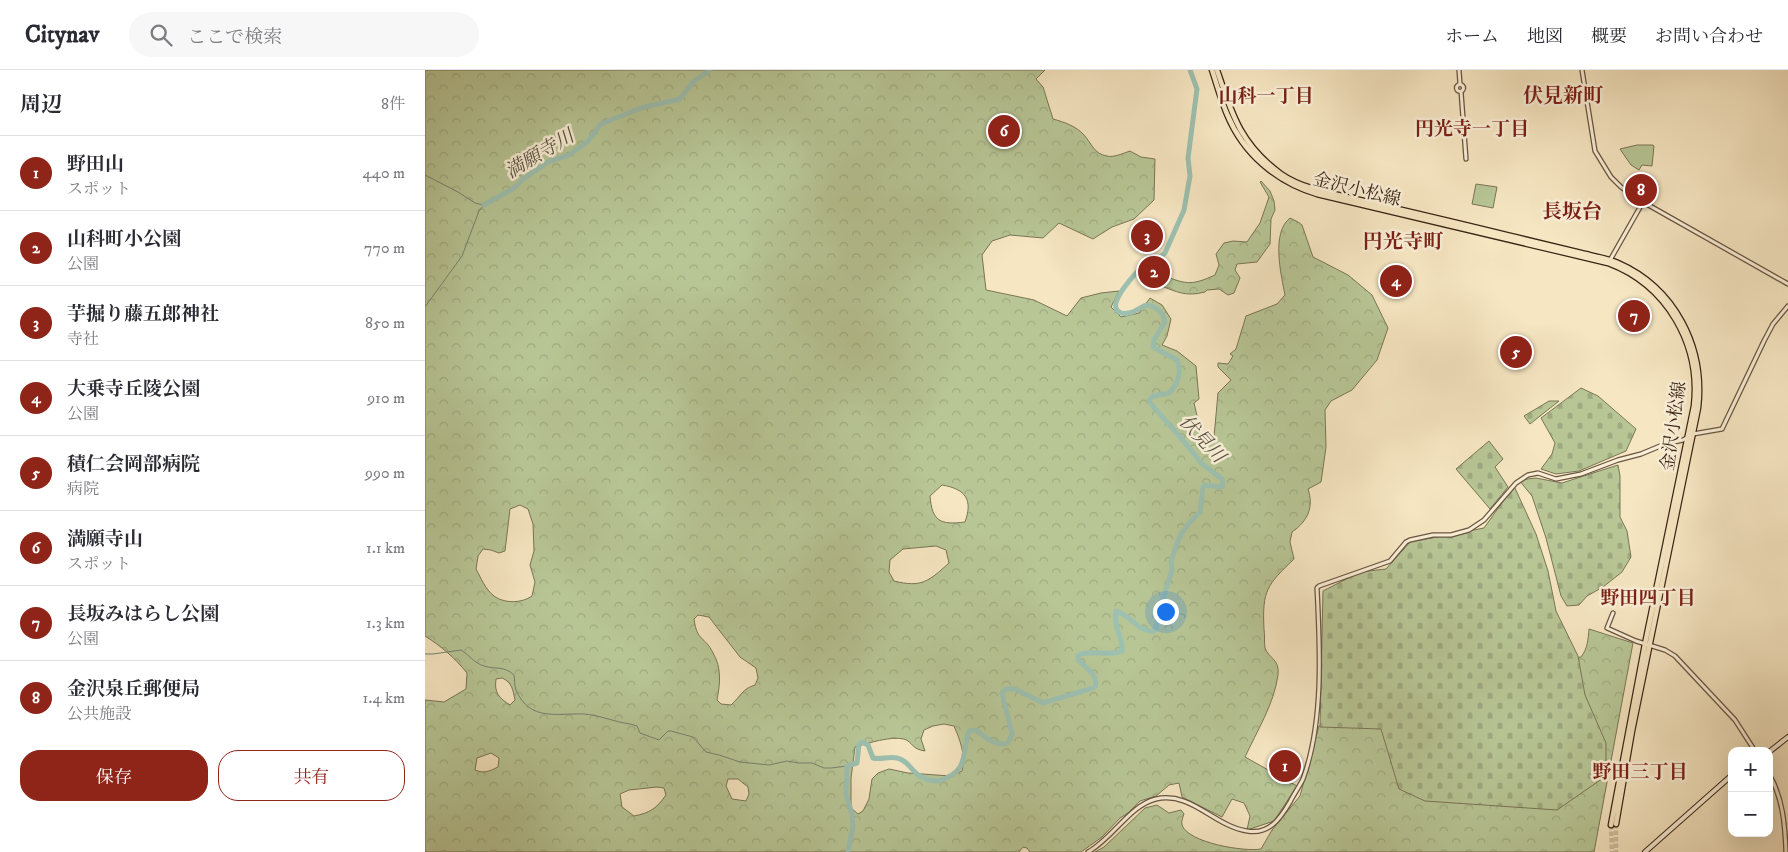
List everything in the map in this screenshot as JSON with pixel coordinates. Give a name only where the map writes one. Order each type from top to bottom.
[{"type":"main road","name":"金沢小松線","points":[[1212,70],[1227,114],[1243,142],[1252,155],[1271,172],[1290,184],[1317,194],[1609,262]]},
{"type":"main road","name":"金沢小松線","points":[[1217,70],[1240,131],[1258,154],[1292,180],[1329,192],[1609,262],[1651,289],[1671,312],[1685,336],[1694,368],[1695,380],[1690,435],[1647,645],[1614,825]]},
{"type":"main road","points":[[1773,749],[1788,737]]},
{"type":"main road","points":[[1645,852],[1728,779]]},
{"type":"street","points":[[1459,70],[1460,84],[1464,88],[1461,91],[1466,159]]},
{"type":"street","points":[[1582,70],[1595,151],[1603,166],[1621,187],[1643,202],[1788,284]]},
{"type":"street","points":[[1609,262],[1643,202]]},
{"type":"street","points":[[1088,852],[1100,844],[1141,806],[1155,799],[1165,797],[1181,800],[1233,827],[1249,832],[1266,829],[1280,819],[1303,777],[1313,738],[1319,687],[1317,588],[1390,561],[1406,542],[1410,540],[1433,535],[1451,535],[1469,530],[1484,520],[1516,483],[1528,475],[1538,473],[1556,479],[1581,474],[1665,444],[1685,440],[1690,435],[1721,428],[1773,324],[1788,306]]},
{"type":"street","points":[[1613,613],[1607,628],[1647,645],[1665,650],[1682,663],[1735,720],[1752,747]]},
{"type":"street","points":[[1773,782],[1778,791],[1781,804],[1786,852]]},
{"type":"green space","points":[[425,70],[1045,70],[1036,79],[1043,87],[1053,119],[1077,129],[1096,151],[1103,155],[1119,155],[1130,151],[1141,157],[1155,159],[1154,200],[1134,219],[1112,227],[1093,239],[1059,223],[1043,238],[1010,235],[992,241],[982,255],[986,290],[1034,300],[1067,316],[1081,298],[1101,293],[1119,291],[1111,307],[1121,317],[1139,313],[1150,298],[1162,305],[1171,319],[1167,336],[1162,345],[1177,351],[1196,366],[1199,399],[1194,403],[1202,437],[1214,437],[1218,393],[1231,380],[1218,367],[1218,363],[1228,364],[1233,356],[1230,354],[1236,349],[1246,316],[1277,304],[1285,295],[1280,265],[1279,243],[1284,225],[1290,218],[1302,225],[1313,257],[1348,275],[1372,295],[1388,328],[1377,360],[1352,390],[1331,401],[1325,410],[1326,447],[1321,482],[1308,489],[1310,508],[1306,518],[1292,532],[1290,542],[1294,559],[1272,582],[1265,597],[1265,648],[1276,662],[1278,675],[1269,707],[1245,757],[1297,786],[1274,821],[1247,830],[1250,816],[1244,803],[1232,799],[1222,817],[1182,797],[1179,783],[1169,785],[1156,796],[1140,801],[1102,837],[1081,852],[1030,852],[1027,848],[1023,847],[1019,852],[425,852],[425,700],[444,702],[466,689],[467,673],[458,662],[425,636]],"holes":[[[942,485],[957,489],[968,502],[965,522],[950,523],[939,520],[931,505],[930,496]],[[520,505],[528,509],[533,524],[534,551],[530,565],[535,582],[532,596],[513,602],[498,599],[483,583],[476,569],[478,556],[483,549],[499,553],[505,551],[510,509]],[[936,546],[946,550],[949,563],[925,581],[912,584],[894,581],[889,572],[890,560],[903,549]],[[698,615],[709,617],[740,657],[756,668],[758,678],[755,685],[744,691],[731,705],[721,704],[717,700],[718,664],[695,626],[694,619]],[[502,678],[510,684],[515,700],[510,705],[498,695],[496,679]],[[944,724],[954,726],[963,753],[962,771],[951,776],[908,773],[889,769],[878,773],[872,779],[869,799],[863,811],[858,814],[851,808],[851,778],[855,747],[879,740],[898,738],[907,740],[917,749],[925,751],[921,739],[924,730]],[[491,753],[499,758],[498,767],[484,772],[475,770],[477,758]],[[728,779],[738,779],[748,787],[749,794],[746,801],[732,799],[726,786]],[[664,788],[666,795],[656,807],[649,811],[634,816],[622,807],[620,794],[629,790]]]},
{"type":"green space","points":[[1637,145],[1654,146],[1652,166],[1642,165],[1639,170],[1631,165],[1620,149]]},
{"type":"green space","points":[[1261,181],[1270,191],[1274,201],[1275,210],[1271,219],[1270,244],[1257,262],[1237,264],[1235,270],[1240,278],[1234,293],[1228,295],[1219,289],[1187,294],[1159,285],[1165,276],[1190,283],[1215,275],[1219,265],[1216,254],[1224,243],[1233,241],[1247,242],[1260,223],[1269,197]]},
{"type":"green space","points":[[1476,184],[1497,187],[1493,208],[1472,204]]},
{"type":"green space","points":[[1581,388],[1598,396],[1636,429],[1626,451],[1579,471],[1556,474],[1541,469],[1552,454],[1555,443],[1541,418]]},
{"type":"green space","points":[[1549,401],[1559,401],[1530,424],[1524,416]]},
{"type":"green space","points":[[1489,441],[1503,459],[1495,467],[1508,487],[1490,509],[1456,469]]},
{"type":"green space","points":[[1618,465],[1620,476],[1620,517],[1627,531],[1631,557],[1622,572],[1603,587],[1587,596],[1579,605],[1567,606],[1561,596],[1546,538],[1532,496],[1519,480],[1536,478],[1562,483]]},
{"type":"green space","points":[[1514,486],[1536,534],[1548,571],[1556,611],[1578,656],[1585,695],[1606,743],[1606,776],[1557,810],[1425,801],[1399,789],[1381,729],[1320,727],[1323,591],[1360,572],[1386,569],[1410,542],[1484,528]]},
{"type":"green space","points":[[1541,585],[1573,658],[1581,657],[1583,654],[1589,629],[1633,643],[1594,852],[1095,852],[1104,847],[1145,808],[1157,805],[1169,813],[1181,810],[1184,814],[1182,825],[1186,831],[1195,837],[1218,845],[1253,850],[1261,849],[1272,830],[1300,796],[1319,726],[1367,725]]},
{"type":"waterway","name":"満願寺川","points":[[484,205],[514,188],[523,179],[548,162],[569,155],[588,141],[601,124],[641,108],[680,99],[693,82],[710,70]]},
{"type":"waterway","name":"伏見川","points":[[848,852],[853,826],[852,814],[846,794],[847,766],[857,763],[859,744],[862,742],[868,745],[873,758],[897,758],[907,763],[923,778],[939,781],[949,777],[960,767],[969,731],[976,730],[995,743],[1008,743],[1012,734],[1002,693],[1006,689],[1015,689],[1043,703],[1093,688],[1096,685],[1096,681],[1090,670],[1078,659],[1078,655],[1083,653],[1117,653],[1122,651],[1115,617],[1116,611],[1144,629],[1154,631],[1172,570],[1171,561],[1175,549],[1181,534],[1200,512],[1203,487],[1205,485],[1223,486],[1222,479],[1201,463],[1149,400],[1153,396],[1169,393],[1175,386],[1179,373],[1177,360],[1153,347],[1154,340],[1165,322],[1163,315],[1156,308],[1146,305],[1134,312],[1125,314],[1119,312],[1116,307],[1116,301],[1124,287],[1145,265],[1165,253],[1184,210],[1190,176],[1188,158],[1197,89],[1190,70]]},
{"type":"waterway","points":[[425,175],[475,203],[484,205],[479,211],[462,256],[425,307]]},
{"type":"waterway","points":[[425,654],[461,650],[480,665],[506,670],[514,675],[515,688],[522,700],[529,707],[545,714],[584,714],[595,716],[637,726],[640,733],[659,740],[668,731],[671,731],[693,737],[706,752],[740,762],[769,765],[787,761],[812,763],[824,768],[847,766]]},
{"type":"tunnel","points":[[1616,824],[1616,852]]},
{"type":"tunnel","points":[[1611,825],[1612,852]]},
{"type":"place","name":"満願寺山","points":[[1004,131]]},
{"type":"place","name":"金沢泉丘郵便局","points":[[1641,190]]},
{"type":"place","name":"芋掘り藤五郎神社","points":[[1147,236]]},
{"type":"place","name":"山科町小公園","points":[[1154,272]]},
{"type":"place","name":"大乗寺丘陵公園","points":[[1396,281]]},
{"type":"place","name":"長坂みはらし公園","points":[[1634,316]]},
{"type":"place","name":"積仁会岡部病院","points":[[1516,352]]},
{"type":"place","name":"野田山","points":[[1285,766]]},
{"type":"district","name":"山科一丁目","points":[[1266,95]]},
{"type":"district","name":"伏見新町","points":[[1563,95]]},
{"type":"district","name":"円光寺一丁目","points":[[1472,128]]},
{"type":"district","name":"長坂台","points":[[1572,211]]},
{"type":"district","name":"円光寺町","points":[[1403,241]]},
{"type":"district","name":"野田四丁目","points":[[1648,597]]},
{"type":"district","name":"野田三丁目","points":[[1640,771]]}]
